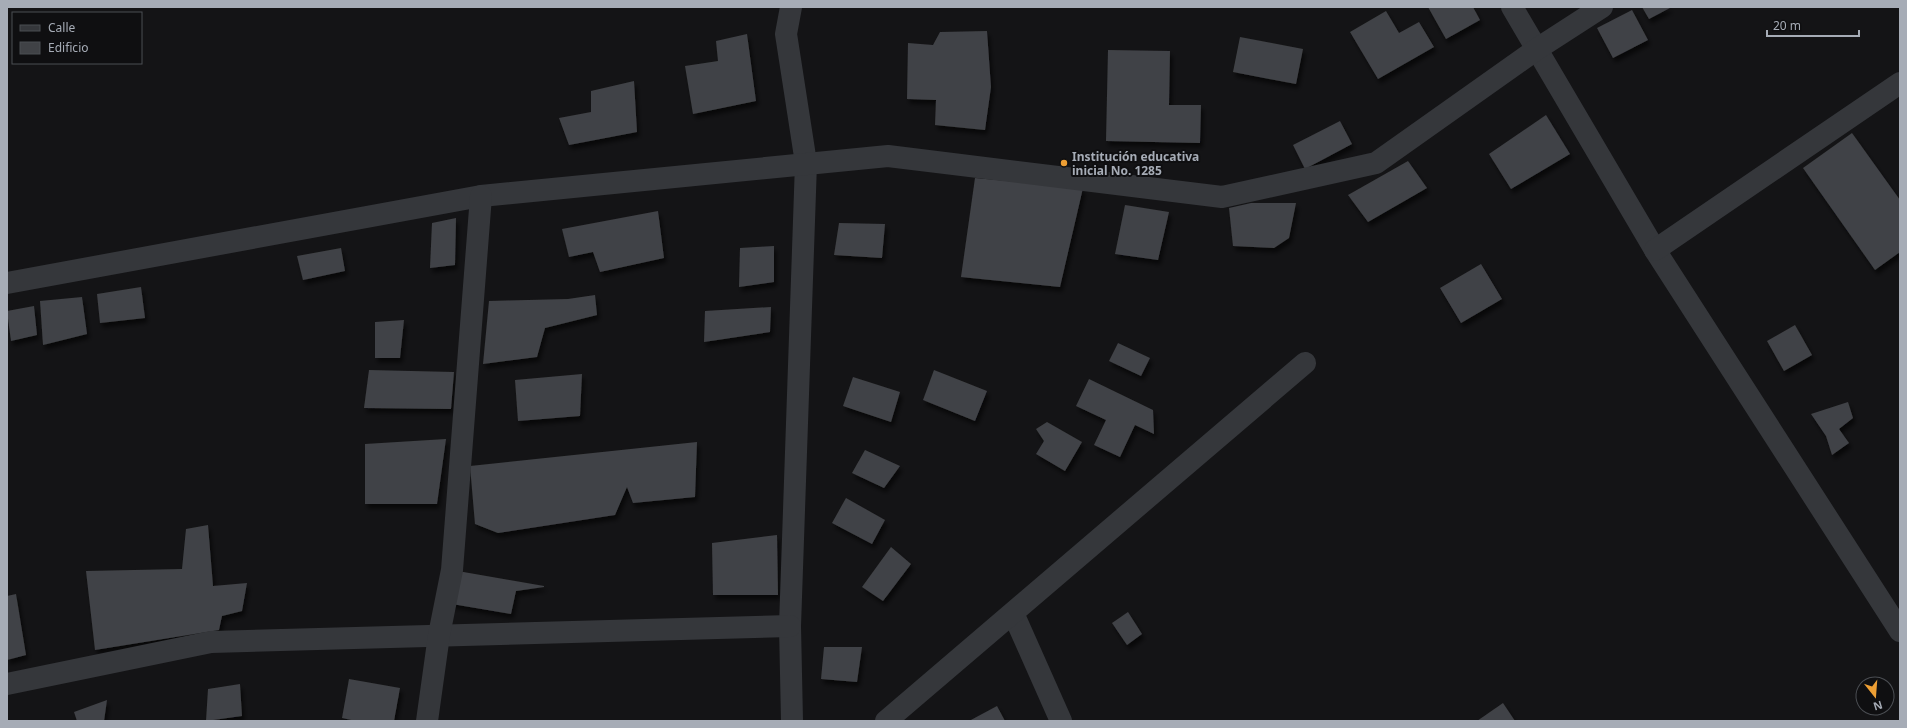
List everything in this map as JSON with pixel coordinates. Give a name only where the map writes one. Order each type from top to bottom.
[{"type":"street","points":[[791,7],[786,34],[806,163],[790,626],[792,721]]},
{"type":"street","points":[[1512,7],[1655,250],[1900,631]]},
{"type":"street","points":[[7,283],[481,196],[888,156],[1222,197],[1376,163],[1536,49],[1602,7]]},
{"type":"street","points":[[1655,250],[1900,83]]},
{"type":"street","points":[[427,721],[439,635],[452,570],[481,196]]},
{"type":"street","points":[[886,721],[1304,363]]},
{"type":"street","points":[[1013,613],[1061,721]]},
{"type":"street","points":[[7,684],[211,642],[790,626]]},
{"type":"building","points":[[1428,7],[1473,7],[1480,20],[1446,39]]},
{"type":"building","points":[[1642,7],[1669,7],[1670,8],[1649,19]]},
{"type":"building","points":[[1632,10],[1648,40],[1613,58],[1597,28]]},
{"type":"building","points":[[1386,11],[1399,33],[1419,22],[1434,47],[1378,79],[1350,32]]},
{"type":"building","points":[[987,31],[991,87],[985,130],[935,125],[936,100],[907,99],[908,43],[933,45],[940,32]]},
{"type":"building","points":[[747,34],[756,101],[693,114],[685,66],[718,61],[716,41]]},
{"type":"building","points":[[1240,37],[1303,49],[1296,84],[1233,72]]},
{"type":"building","points":[[1108,50],[1170,51],[1169,105],[1201,105],[1200,143],[1106,141]]},
{"type":"building","points":[[634,81],[637,132],[569,145],[559,118],[591,112],[591,91]]},
{"type":"building","points":[[1546,115],[1570,154],[1511,189],[1489,154]]},
{"type":"building","points":[[1340,121],[1352,144],[1305,169],[1293,145]]},
{"type":"building","points":[[1852,133],[1900,200],[1900,252],[1875,270],[1803,168]]},
{"type":"building","points":[[1408,161],[1427,188],[1368,222],[1348,195]]},
{"type":"building","points":[[975,178],[1083,188],[1060,287],[961,277]]},
{"type":"building","points":[[1251,203],[1296,203],[1289,238],[1274,248],[1233,246],[1229,208]]},
{"type":"building","points":[[1125,205],[1169,212],[1158,260],[1115,254]]},
{"type":"building","points":[[658,211],[664,258],[600,272],[593,252],[569,257],[562,229]]},
{"type":"building","points":[[456,218],[455,265],[430,268],[432,223]]},
{"type":"building","points":[[839,223],[885,224],[882,258],[834,255]]},
{"type":"building","points":[[774,246],[774,282],[739,287],[740,248]]},
{"type":"building","points":[[341,248],[345,271],[303,280],[297,256]]},
{"type":"building","points":[[1481,264],[1502,299],[1461,323],[1440,288]]},
{"type":"building","points":[[141,287],[145,318],[100,323],[97,294]]},
{"type":"building","points":[[595,295],[597,315],[545,328],[537,357],[483,364],[489,301],[568,299]]},
{"type":"building","points":[[82,297],[87,334],[43,345],[40,301]]},
{"type":"building","points":[[34,306],[37,335],[11,341],[7,311]]},
{"type":"building","points":[[771,307],[770,332],[704,342],[705,311]]},
{"type":"building","points":[[404,320],[400,358],[375,358],[375,322]]},
{"type":"building","points":[[1795,325],[1812,355],[1784,371],[1767,341]]},
{"type":"building","points":[[1118,343],[1150,358],[1141,376],[1109,361]]},
{"type":"building","points":[[369,370],[454,372],[451,409],[364,408]]},
{"type":"building","points":[[934,370],[987,391],[975,421],[923,400]]},
{"type":"building","points":[[582,374],[580,416],[518,421],[515,380]]},
{"type":"building","points":[[853,377],[900,392],[891,422],[843,406]]},
{"type":"building","points":[[1089,379],[1153,410],[1154,434],[1135,425],[1120,457],[1094,445],[1106,420],[1076,406]]},
{"type":"building","points":[[1848,402],[1853,418],[1839,429],[1849,443],[1832,455],[1826,436],[1811,414]]},
{"type":"building","points":[[1047,422],[1082,442],[1065,471],[1036,454],[1044,441],[1036,429]]},
{"type":"building","points":[[446,439],[437,504],[365,504],[365,444]]},
{"type":"building","points":[[697,442],[695,497],[633,503],[627,487],[615,515],[498,533],[475,524],[470,466]]},
{"type":"building","points":[[865,450],[900,466],[884,488],[852,473]]},
{"type":"building","points":[[846,498],[885,520],[872,544],[832,523]]},
{"type":"building","points":[[208,525],[213,586],[247,583],[242,611],[222,616],[219,630],[95,650],[86,571],[182,569],[186,529]]},
{"type":"building","points":[[777,535],[778,595],[713,595],[712,543]]},
{"type":"building","points":[[891,547],[911,564],[883,601],[862,587]]},
{"type":"building","points":[[452,570],[544,587],[516,591],[511,614],[446,603]]},
{"type":"building","points":[[16,594],[26,655],[7,660],[7,596]]},
{"type":"building","points":[[1128,612],[1142,634],[1127,645],[1112,623]]},
{"type":"building","points":[[824,647],[862,647],[857,682],[821,679]]},
{"type":"building","points":[[349,679],[400,688],[394,721],[356,721],[342,718]]},
{"type":"building","points":[[240,684],[242,716],[206,721],[208,689]]},
{"type":"building","points":[[107,700],[104,721],[77,721],[74,712]]},
{"type":"building","points":[[1503,703],[1515,721],[1477,721]]},
{"type":"building","points":[[997,706],[1005,721],[969,721]]},
{"type":"place","name":"Institución educativa inicial No. 1285","points":[[1064,163]]}]
